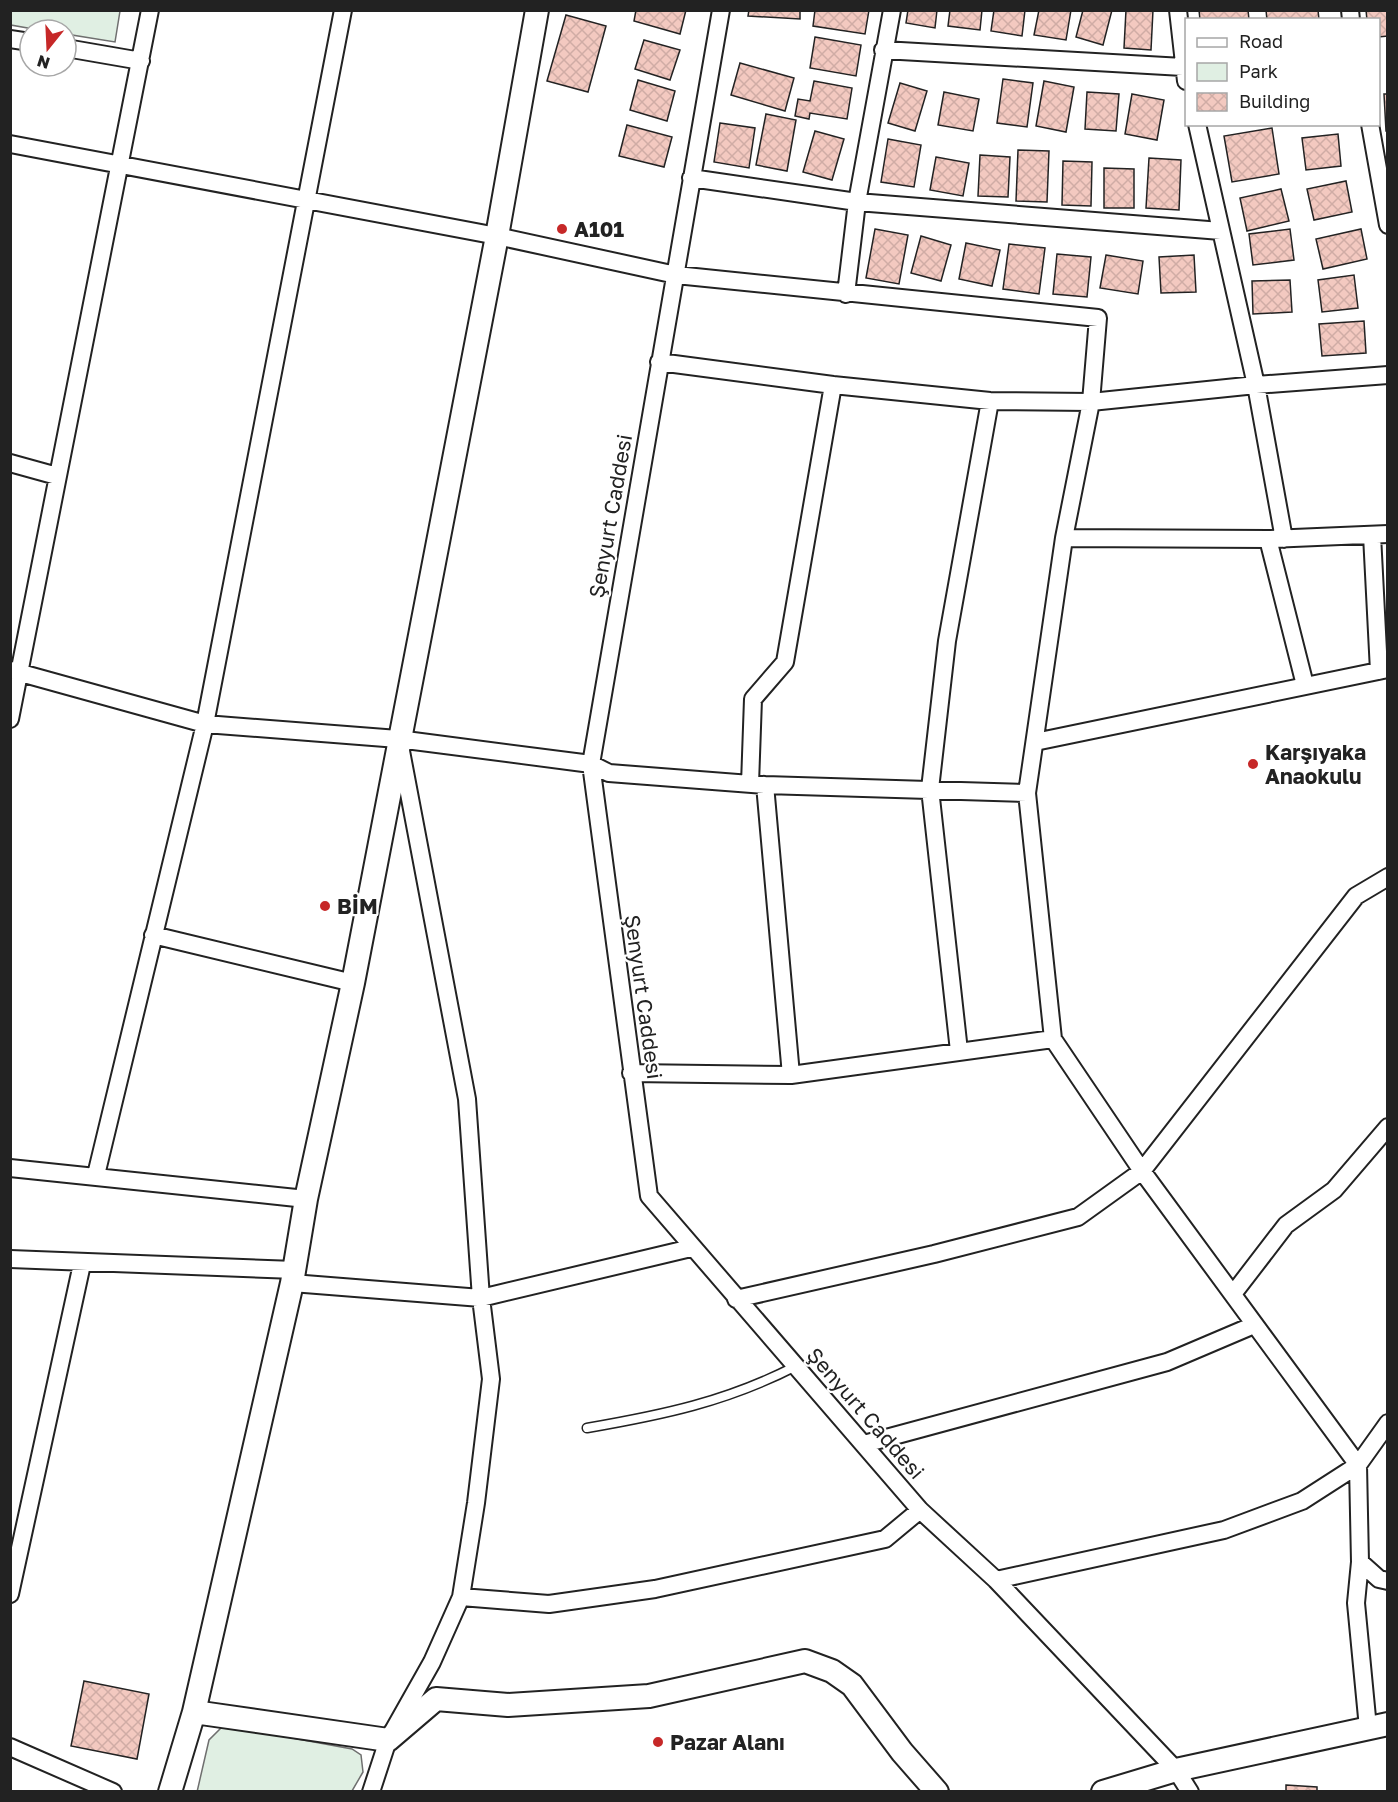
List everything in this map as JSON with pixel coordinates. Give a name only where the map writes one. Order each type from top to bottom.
[{"type":"street","points":[[10,719],[16,671],[121,166],[150,10]]},
{"type":"street","points":[[96,1175],[205,724],[308,202],[343,10]]},
{"type":"street","points":[[170,1791],[194,1712],[293,1276],[306,1199],[353,984],[398,739],[497,236],[537,10]]},
{"type":"street","name":"Şenyurt Caddesi","points":[[722,10],[659,362],[591,764],[649,1196],[920,1510],[996,1580],[1176,1770],[1190,1791]]},
{"type":"street","points":[[846,294],[857,202],[892,10]]},
{"type":"street","points":[[883,50],[1185,74],[1178,10]]},
{"type":"street","points":[[78,50],[141,61]]},
{"type":"street","points":[[1197,126],[1256,384],[1276,539],[1305,685]]},
{"type":"street","points":[[1370,126],[1388,225]]},
{"type":"street","points":[[10,144],[497,236],[676,275],[1098,318],[1091,402],[1064,538],[1027,793],[1053,1039],[1142,1171],[1358,1465],[1360,1562],[1356,1603],[1378,1726],[1176,1770],[1103,1791]]},
{"type":"street","points":[[691,178],[857,202],[1221,231]]},
{"type":"street","points":[[659,362],[990,401],[1091,402],[1256,384],[1388,375]]},
{"type":"street","points":[[791,1075],[758,785],[753,699],[785,662],[833,384]]},
{"type":"street","points":[[959,1051],[930,789],[946,640],[990,401]]},
{"type":"street","points":[[10,464],[57,476]]},
{"type":"street","points":[[1035,742],[1383,670],[1380,535],[1276,539],[1064,538]]},
{"type":"street","points":[[16,671],[205,724],[398,739],[591,764],[609,773],[758,785],[1027,793]]},
{"type":"street","points":[[371,1791],[388,1740],[432,1662],[461,1597],[476,1503],[491,1379],[482,1298],[467,1099],[398,739]]},
{"type":"street","points":[[736,1299],[934,1254],[1078,1217],[1142,1171],[1356,896],[1388,878]]},
{"type":"street","points":[[153,935],[353,984]]},
{"type":"street","points":[[631,1073],[791,1075],[1053,1039]]},
{"type":"street","points":[[1233,1294],[1286,1225],[1334,1190],[1388,1127]]},
{"type":"street","points":[[10,1168],[96,1175],[306,1199]]},
{"type":"street","points":[[10,1259],[293,1276],[482,1298],[692,1248]]},
{"type":"street","points":[[10,1594],[82,1264]]},
{"type":"street","points":[[864,1444],[1167,1362],[1254,1325]]},
{"type":"street","points":[[996,1580],[1224,1530],[1302,1501],[1358,1465],[1388,1423]]},
{"type":"street","points":[[461,1597],[549,1604],[655,1589],[885,1539],[920,1510]]},
{"type":"street","points":[[1360,1562],[1379,1579],[1388,1581]]},
{"type":"street","points":[[194,1712],[388,1740],[436,1699],[508,1705],[649,1696],[805,1661],[832,1671],[852,1685],[902,1752],[936,1791]]},
{"type":"street","points":[[10,1748],[113,1791]]},
{"type":"lane","points":[[587,1428],[667,1414],[716,1401],[795,1366]]},
{"type":"green space","points":[[11,10],[120,11],[115,42],[78,36],[78,18],[18,18],[18,26],[11,25]]},
{"type":"green space","points":[[221,1728],[238,1728],[352,1749],[361,1755],[363,1772],[352,1791],[197,1792],[209,1740]]},
{"type":"building","points":[[636,10],[686,10],[680,34],[634,21]]},
{"type":"building","points":[[749,10],[800,10],[800,19],[748,16]]},
{"type":"building","points":[[815,10],[869,10],[865,34],[813,26]]},
{"type":"building","points":[[908,10],[937,10],[935,28],[906,23]]},
{"type":"building","points":[[950,10],[982,10],[980,30],[948,26]]},
{"type":"building","points":[[994,10],[1025,10],[1022,36],[991,31]]},
{"type":"building","points":[[1039,10],[1071,10],[1066,40],[1034,35]]},
{"type":"building","points":[[1083,10],[1112,10],[1103,45],[1076,37]]},
{"type":"building","points":[[1126,10],[1153,10],[1151,50],[1124,48]]},
{"type":"building","points":[[1199,10],[1248,10],[1249,18],[1200,18]]},
{"type":"building","points":[[1266,10],[1318,10],[1319,18],[1267,18]]},
{"type":"building","points":[[1366,10],[1388,10],[1388,36],[1380,37],[1380,18],[1367,18]]},
{"type":"building","points":[[566,15],[606,26],[588,92],[547,81]]},
{"type":"building","points":[[815,37],[861,45],[856,76],[810,68]]},
{"type":"building","points":[[644,40],[680,50],[670,80],[635,69]]},
{"type":"building","points":[[740,63],[794,78],[785,111],[731,95]]},
{"type":"building","points":[[1003,79],[1033,83],[1027,127],[997,123]]},
{"type":"building","points":[[638,80],[675,91],[667,121],[630,110]]},
{"type":"building","points":[[814,81],[852,88],[847,119],[810,113],[809,119],[795,116],[798,99],[810,101]]},
{"type":"building","points":[[1044,81],[1074,87],[1066,132],[1036,126]]},
{"type":"building","points":[[900,83],[927,91],[915,131],[888,123]]},
{"type":"building","points":[[944,92],[979,99],[973,131],[938,125]]},
{"type":"building","points":[[1087,92],[1119,94],[1116,131],[1085,129]]},
{"type":"building","points":[[1132,94],[1164,100],[1157,140],[1125,134]]},
{"type":"building","points":[[1384,94],[1388,94],[1388,131],[1386,131]]},
{"type":"building","points":[[766,114],[796,120],[787,171],[756,165]]},
{"type":"building","points":[[720,123],[755,128],[749,168],[714,162]]},
{"type":"building","points":[[627,125],[672,137],[664,167],[619,156]]},
{"type":"building","points":[[1272,128],[1279,174],[1232,182],[1224,136]]},
{"type":"building","points":[[815,131],[844,139],[832,180],[803,172]]},
{"type":"building","points":[[1338,134],[1341,166],[1306,170],[1302,138]]},
{"type":"building","points":[[888,139],[921,145],[914,187],[881,182]]},
{"type":"building","points":[[1018,150],[1049,151],[1047,202],[1016,201]]},
{"type":"building","points":[[980,155],[1010,157],[1008,197],[978,196]]},
{"type":"building","points":[[936,157],[969,163],[963,196],[930,190]]},
{"type":"building","points":[[1149,158],[1181,160],[1179,210],[1146,208]]},
{"type":"building","points":[[1063,161],[1092,162],[1091,206],[1062,205]]},
{"type":"building","points":[[1104,168],[1134,169],[1134,208],[1104,208]]},
{"type":"building","points":[[1346,181],[1352,212],[1314,220],[1307,189]]},
{"type":"building","points":[[1281,189],[1289,221],[1247,231],[1240,198]]},
{"type":"building","points":[[875,229],[908,235],[899,284],[866,278]]},
{"type":"building","points":[[1290,229],[1294,260],[1253,265],[1249,234]]},
{"type":"building","points":[[1361,229],[1367,259],[1323,269],[1316,239]]},
{"type":"building","points":[[921,236],[951,245],[941,281],[911,273]]},
{"type":"building","points":[[966,243],[1000,250],[992,286],[959,279]]},
{"type":"building","points":[[1009,244],[1045,248],[1039,294],[1003,289]]},
{"type":"building","points":[[1057,254],[1091,257],[1087,297],[1053,294]]},
{"type":"building","points":[[1106,255],[1143,261],[1138,294],[1100,288]]},
{"type":"building","points":[[1194,255],[1196,292],[1161,293],[1159,257]]},
{"type":"building","points":[[1354,275],[1358,308],[1322,312],[1318,280]]},
{"type":"building","points":[[1290,280],[1292,312],[1253,314],[1252,281]]},
{"type":"building","points":[[1364,321],[1366,353],[1322,356],[1319,324]]},
{"type":"building","points":[[84,1681],[149,1694],[137,1759],[71,1746]]},
{"type":"building","points":[[1286,1785],[1317,1787],[1317,1792],[1286,1792]]},
{"type":"place","name":"A101","points":[[562,229]]},
{"type":"place","name":"Karşıyaka Anaokulu","points":[[1253,764]]},
{"type":"place","name":"BİM","points":[[325,906]]},
{"type":"place","name":"Pazar Alanı","points":[[658,1742]]}]
